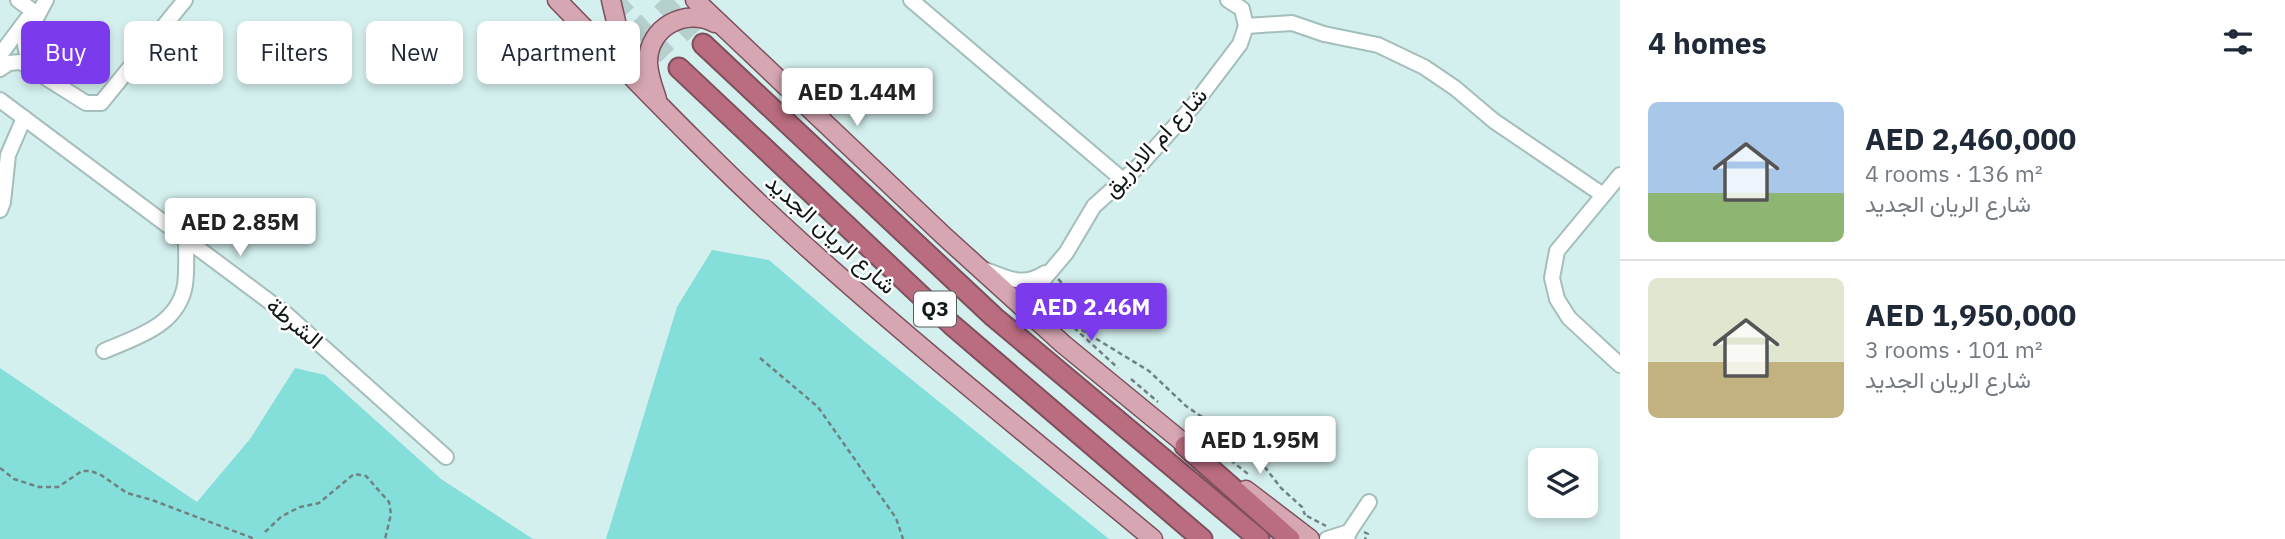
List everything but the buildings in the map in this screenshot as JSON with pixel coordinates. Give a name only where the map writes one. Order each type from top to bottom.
[{"type":"highway","name":"Q3","points":[[703,44],[994,317],[1259,539]]},
{"type":"highway","name":"شارع الريان الجديد","points":[[678,68],[952,325],[1202,539]]},
{"type":"highway","points":[[1191,440],[1302,538]]},
{"type":"main road","name":"شارع الريان الجديد","points":[[557,0],[577,21]]},
{"type":"main road","points":[[611,0],[616,21]]},
{"type":"main road","points":[[695,0],[976,265],[1058,327],[1191,440]]},
{"type":"main road","points":[[703,0],[718,23]]},
{"type":"main road","points":[[657,100],[648,62],[650,48],[657,35],[680,18],[694,16],[718,23]]},
{"type":"main road","name":"شارع الريان الجديد","points":[[640,84],[800,241],[911,339],[1153,539]]},
{"type":"street","points":[[19,0],[33,11]]},
{"type":"street","points":[[0,55],[33,11],[46,0]]},
{"type":"street","points":[[34,21],[46,0]]},
{"type":"street","points":[[58,84],[86,103],[101,103],[185,0]]},
{"type":"street","points":[[911,0],[1123,180]]},
{"type":"street","points":[[1228,0],[1242,9],[1246,26],[1292,23],[1324,34],[1378,45],[1424,67],[1455,88],[1494,121],[1603,195]]},
{"type":"street","name":"شارع ام الاباريق","points":[[1058,327],[1039,310],[1039,285],[1066,253],[1094,206],[1141,163],[1193,106],[1240,44],[1246,26]]},
{"type":"street","points":[[0,69],[9,63],[21,62]]},
{"type":"street","name":"الشرطة","points":[[0,100],[286,314],[446,457]]},
{"type":"street","points":[[0,210],[8,155],[24,118]]},
{"type":"street","points":[[1620,175],[1557,251],[1552,278],[1557,299],[1569,318],[1620,365]]},
{"type":"street","points":[[104,351],[152,330],[172,312],[185,284],[186,240]]},
{"type":"street","points":[[976,265],[1019,282],[1034,281],[1049,271]]},
{"type":"street","points":[[1302,538],[1327,539],[1348,535],[1369,502]]},
{"type":"path","points":[[1049,271],[1061,282],[1053,302],[1058,313],[1058,327]]},
{"type":"path","points":[[1058,327],[1072,322],[1149,371],[1186,406],[1236,440],[1264,466],[1281,488],[1302,507],[1305,515],[1297,510]]},
{"type":"path","points":[[1058,327],[1163,406]]},
{"type":"path","points":[[760,358],[818,407],[896,518],[903,539]]},
{"type":"path","points":[[1191,440],[1253,479]]},
{"type":"path","points":[[0,468],[14,479],[39,487],[58,486],[82,471],[91,471],[127,493],[152,499],[255,539]]},
{"type":"path","points":[[265,532],[282,516],[300,507],[319,503],[354,474],[366,476],[389,502],[391,514],[385,539]]},
{"type":"shaded area","points":[[712,250],[769,260],[859,337],[1109,539],[606,539],[677,307]]},
{"type":"shaded area","points":[[0,368],[197,502],[250,439],[295,368],[325,375],[441,479],[533,539],[0,539]]},
{"type":"tunnel","points":[[614,0],[679,68]]},
{"type":"tunnel","points":[[661,0],[703,44]]}]
